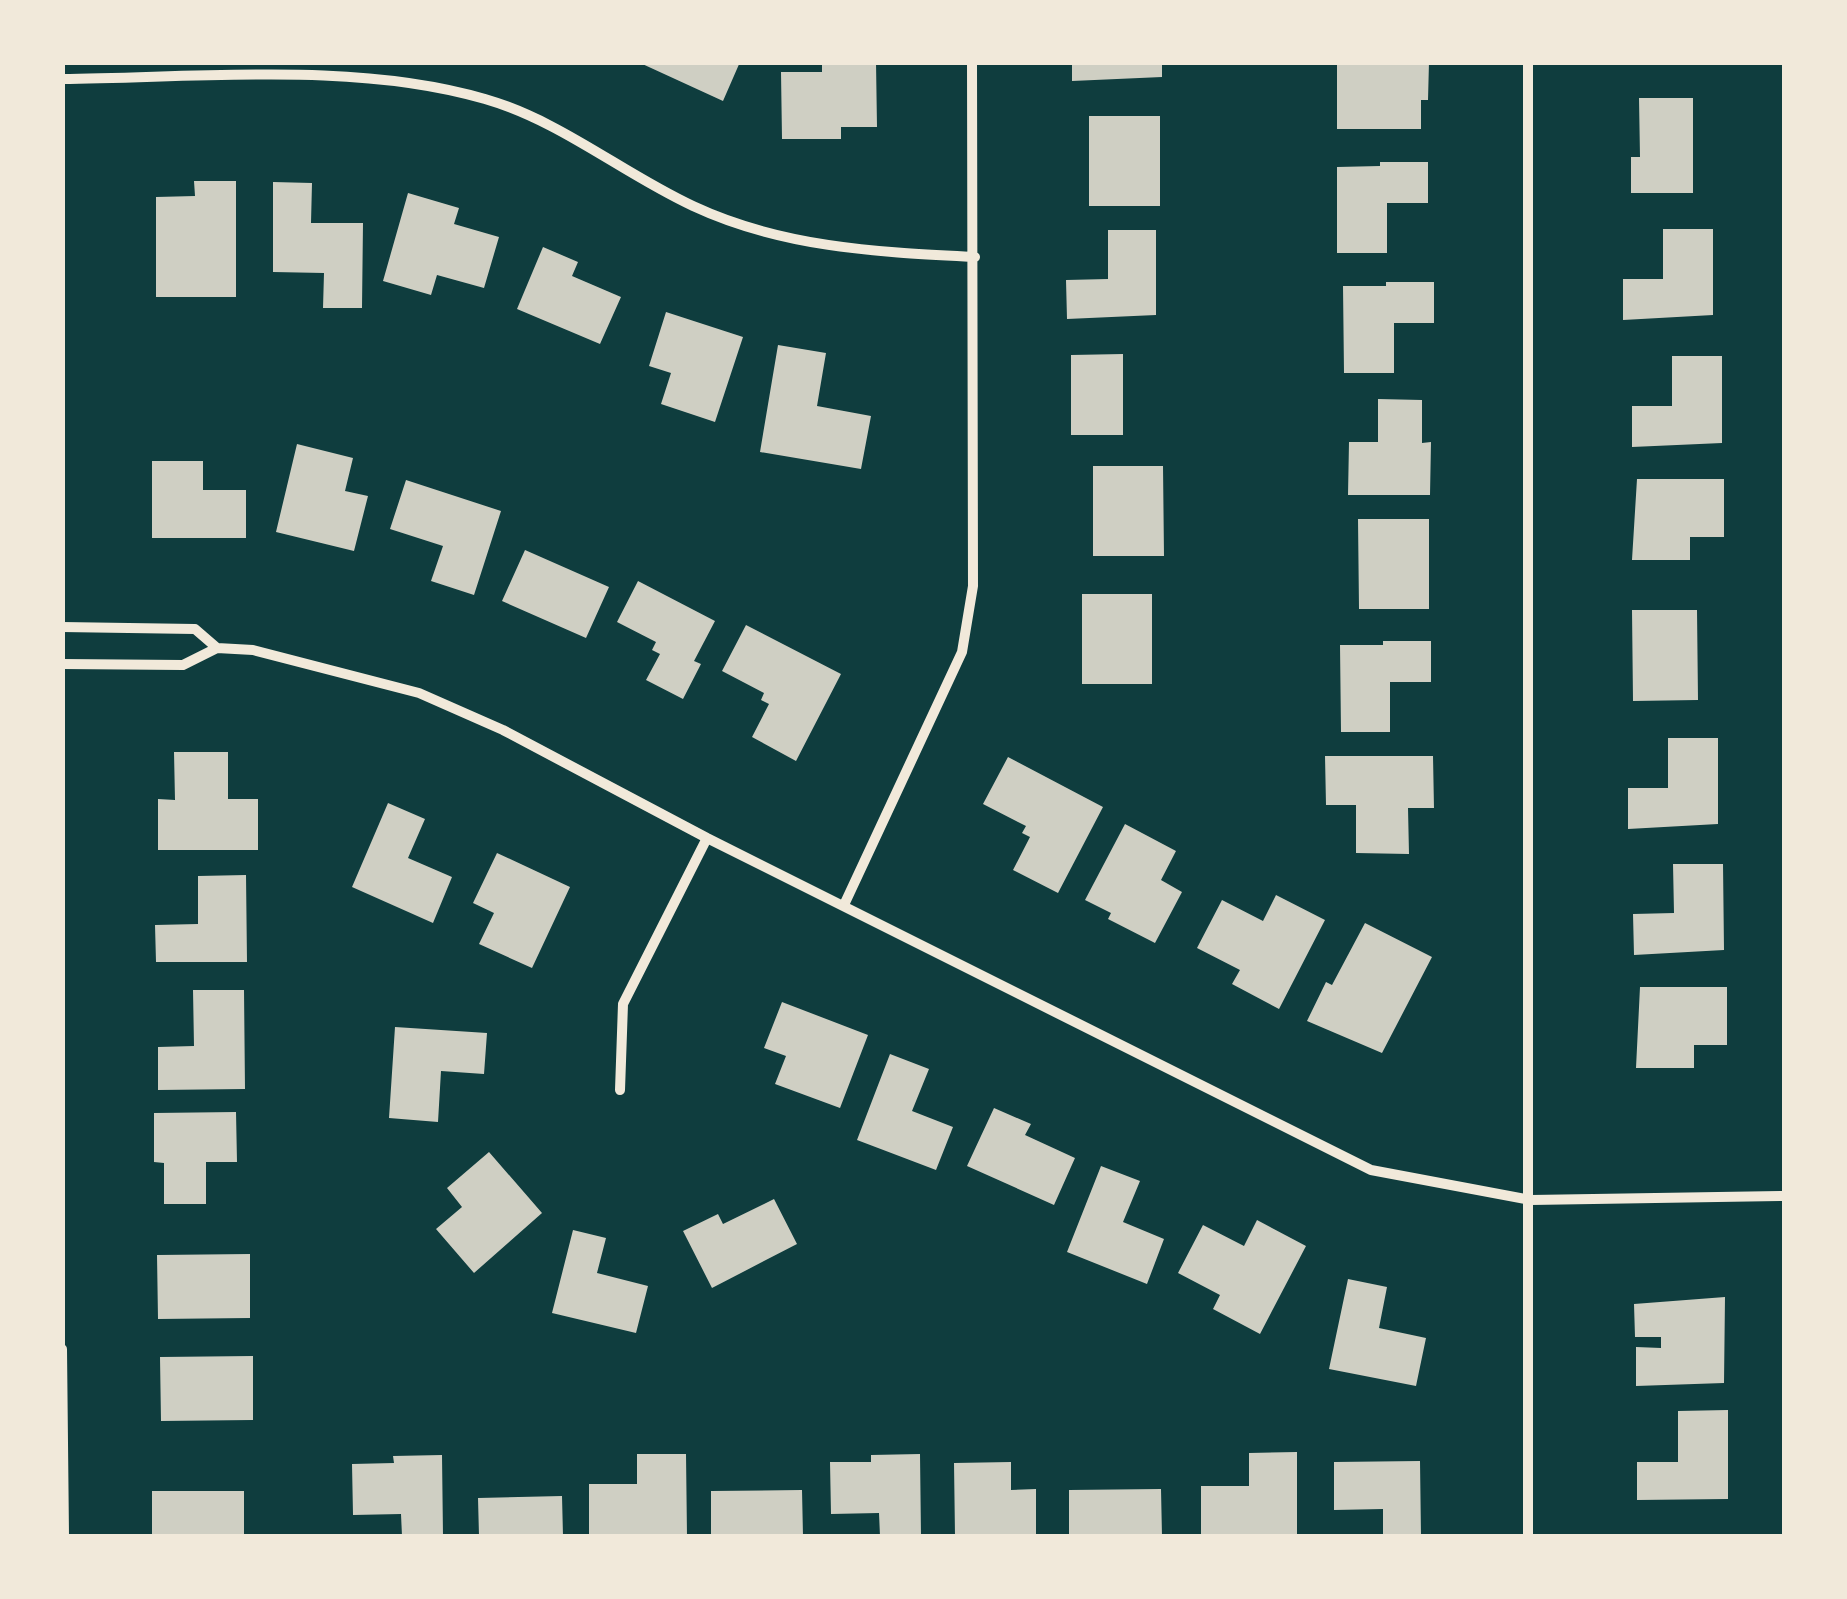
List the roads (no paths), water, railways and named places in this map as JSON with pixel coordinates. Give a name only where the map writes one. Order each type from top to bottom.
[{"type":"street","points":[[844,905],[962,652],[973,586],[972,62]]},
{"type":"street","points":[[1528,62],[1528,1536]]},
{"type":"street","points":[[62,78],[362,78],[438,86],[535,118],[664,192],[733,222],[826,246],[974,257]]},
{"type":"street","points":[[62,627],[195,629],[217,648],[287,658],[419,692],[503,730],[707,838],[1371,1170],[1531,1200],[1784,1196]]},
{"type":"street","points":[[62,664],[182,664],[217,648]]},
{"type":"street","points":[[620,1090],[623,1004],[707,838]]},
{"type":"street","points":[[62,1349],[64,1536]]}]
